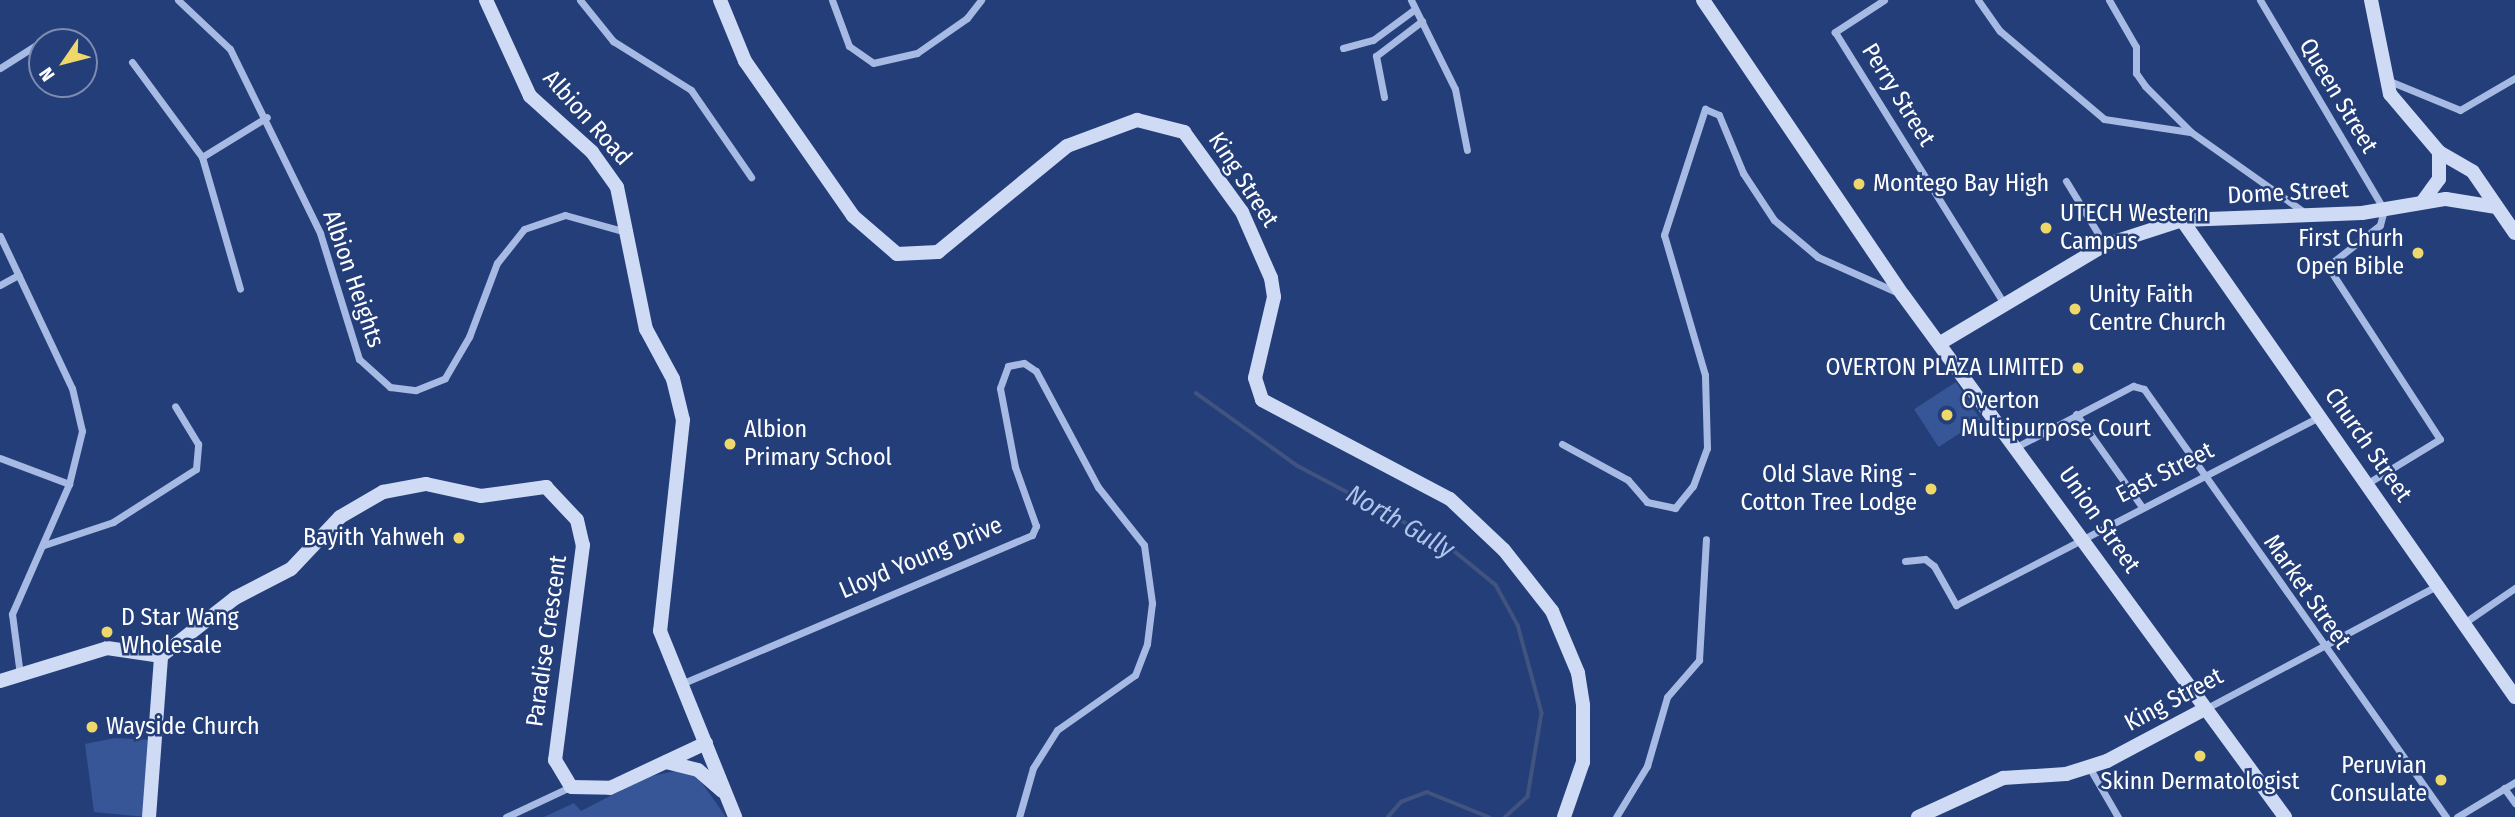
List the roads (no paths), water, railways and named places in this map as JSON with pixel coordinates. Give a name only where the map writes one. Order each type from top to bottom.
[{"type":"street","name":"Albion Heights","points":[[178,0],[217,31],[267,117],[320,233],[359,359],[390,387],[416,390],[444,378],[469,337],[497,263],[524,229],[565,215],[626,232]]},
{"type":"street","name":"Albion Road","points":[[486,0],[530,96],[607,167],[626,232],[646,329],[673,379],[683,420],[660,631],[678,685]]},
{"type":"street","points":[[580,0],[613,41],[691,90],[751,177]]},
{"type":"street","name":"King Street","points":[[720,0],[745,61],[853,216],[897,254],[938,252],[1067,146],[1137,120],[1184,132],[1242,212],[1271,278],[1274,297],[1255,378],[1262,400],[1450,499],[1504,550],[1552,611],[1574,662],[1583,706],[1583,762],[1564,817]]},
{"type":"street","points":[[832,0],[849,46],[873,63],[917,53],[967,19],[981,0]]},
{"type":"street","points":[[1411,0],[1455,89],[1467,150]]},
{"type":"street","name":"Union Street","points":[[1703,0],[1735,40],[1903,295],[1942,342],[2285,817]]},
{"type":"street","name":"Perry Street","points":[[1884,0],[1835,32],[2004,303]]},
{"type":"street","points":[[1978,0],[2000,31],[2104,119],[2191,132]]},
{"type":"street","points":[[2109,0],[2136,47],[2136,73],[2191,132],[2308,215]]},
{"type":"street","name":"Queen Street","points":[[2260,0],[2384,210]]},
{"type":"street","points":[[2371,0],[2382,78],[2439,152],[2473,172],[2515,233]]},
{"type":"street","points":[[1343,48],[1373,40],[1415,9]]},
{"type":"street","points":[[1384,97],[1376,56],[1422,21]]},
{"type":"street","points":[[0,68],[28,50]]},
{"type":"street","points":[[132,62],[202,158],[240,289]]},
{"type":"street","points":[[2382,78],[2460,110],[2515,78]]},
{"type":"street","points":[[1562,444],[1628,480],[1647,502],[1675,508],[1693,485],[1707,448],[1705,375],[1664,235],[1705,109],[1719,116],[1743,173],[1774,220],[1818,257],[1903,295]]},
{"type":"street","points":[[202,158],[267,117]]},
{"type":"street","points":[[2423,201],[2439,178],[2439,152]]},
{"type":"street","points":[[2066,181],[2105,245]]},
{"type":"street","name":"Dome Street","points":[[1942,342],[2105,245],[2182,220],[2384,210],[2423,201],[2466,199],[2496,207]]},
{"type":"street","points":[[2368,483],[2440,440],[2331,268],[2380,225],[2384,210]]},
{"type":"street","name":"Church Street","points":[[2182,220],[2515,696]]},
{"type":"street","points":[[0,236],[80,409],[79,453],[69,484],[12,614],[20,675]]},
{"type":"street","points":[[0,285],[19,275]]},
{"type":"street","name":"Lloyd Young Drive","points":[[678,685],[1032,535],[1036,526],[1015,467],[1000,388],[1009,366],[1024,363],[1036,371],[1098,487],[1144,545],[1152,603],[1147,644],[1135,675],[1057,730],[1033,768],[1019,817]]},
{"type":"street","name":"Market Street","points":[[2076,414],[2140,387],[2321,648],[2446,817]]},
{"type":"street","points":[[44,545],[113,522],[196,469],[198,444],[175,406]]},
{"type":"street","points":[[2018,446],[2076,414],[2142,507]]},
{"type":"street","name":"East Street","points":[[1905,561],[1925,559],[1934,566],[1956,605],[2082,536],[2319,417]]},
{"type":"street","points":[[2,462],[69,484]]},
{"type":"street","name":"Paradise Crescent","points":[[160,656],[235,597],[291,569],[340,517],[383,492],[426,484],[481,496],[547,487],[569,506],[583,545],[555,760],[571,787]]},
{"type":"street","points":[[1616,817],[1647,766],[1667,697],[1699,660],[1706,539]]},
{"type":"street","name":"King Street","points":[[1918,817],[2003,778],[2088,767],[2205,709],[2438,585]]},
{"type":"street","points":[[2464,623],[2515,588]]},
{"type":"street","points":[[0,681],[107,648],[160,656],[149,817]]},
{"type":"street","points":[[678,685],[709,749],[735,817]]},
{"type":"street","points":[[506,817],[571,787],[595,792],[666,762],[709,749]]},
{"type":"street","points":[[666,762],[698,770],[727,796]]},
{"type":"street","points":[[2088,767],[2118,817]]},
{"type":"street","points":[[2457,817],[2515,782]]},
{"type":"street","points":[[2504,788],[2515,803]]},
{"type":"waterway","name":"North Gully","points":[[1196,393],[1298,466],[1447,545],[1496,585],[1518,625],[1542,713],[1528,797],[1506,817]]},
{"type":"waterway","name":"North Gully","points":[[1388,817],[1401,802],[1427,792],[1489,817]]},
{"type":"place","name":"Montego Bay High","points":[[1859,184]]},
{"type":"place","name":"UTECH Western Campus","points":[[2046,228]]},
{"type":"place","name":"First Churh Open Bible","points":[[2418,253]]},
{"type":"place","name":"Unity Faith Centre Church","points":[[2075,309]]},
{"type":"place","name":"OVERTON PLAZA LIMITED","points":[[2078,368]]},
{"type":"place","name":"Overton Multipurpose Court","points":[[1947,415]]},
{"type":"place","name":"Albion Primary School","points":[[730,444]]},
{"type":"place","name":"Old Slave Ring - Cotton Tree Lodge","points":[[1931,489]]},
{"type":"place","name":"Bayith Yahweh","points":[[459,538]]},
{"type":"place","name":"D Star Wang Wholesale","points":[[107,632]]},
{"type":"place","name":"Wayside Church","points":[[92,727]]},
{"type":"place","name":"Skinn Dermatologist","points":[[2200,756]]},
{"type":"place","name":"Peruvian Consulate","points":[[2441,780]]}]
